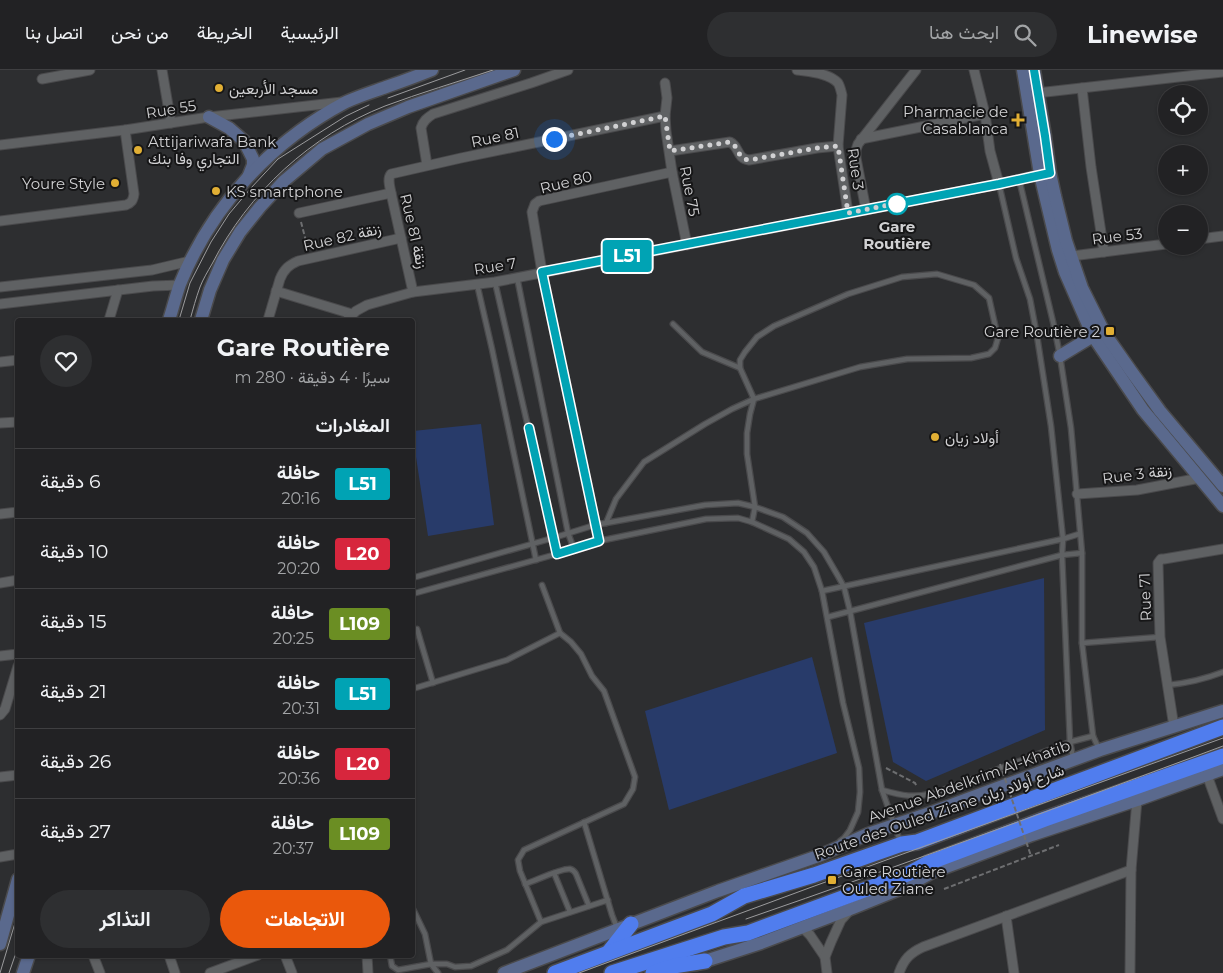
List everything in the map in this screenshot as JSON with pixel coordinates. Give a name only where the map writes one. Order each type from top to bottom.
[{"type":"highway","name":"Route des Ouled Ziane شارع أولاد زيان","points":[[554,973],[712,914],[744,896],[902,844],[917,842],[1223,727]]},
{"type":"highway","points":[[612,973],[724,937],[748,933],[908,880],[928,863],[1223,756]]},
{"type":"highway","points":[[608,953],[625,926]]},
{"type":"highway","points":[[653,973],[674,966],[705,961]]},
{"type":"street","points":[[42,79],[90,70]]},
{"type":"street","points":[[162,70],[171,123]]},
{"type":"street","points":[[170,318],[180,286],[200,241],[232,195],[249,176],[304,128],[347,102],[417,73],[432,70]]},
{"type":"street","points":[[202,318],[210,290],[223,260],[240,232],[284,181],[322,149],[368,124],[408,107],[514,70]]},
{"type":"street","points":[[426,166],[421,128],[428,117],[568,70]]},
{"type":"street","points":[[800,70],[828,73]]},
{"type":"street","points":[[866,210],[856,158],[858,144],[916,70]]},
{"type":"street","points":[[974,70],[985,114],[990,151],[999,184]]},
{"type":"street","points":[[1023,70],[1045,173],[1058,250],[1065,272],[1093,336],[1143,410],[1223,506]]},
{"type":"street","points":[[1034,70],[1045,136],[1045,173],[1082,288],[1105,334],[1160,411],[1219,475],[1223,486]]},
{"type":"street","points":[[1037,93],[1223,72]]},
{"type":"street","name":"Rue 3","points":[[828,73],[838,84],[842,95],[838,146],[848,213]]},
{"type":"street","name":"Rue 75","points":[[665,83],[667,98],[665,116],[672,172],[687,245]]},
{"type":"street","points":[[1082,88],[1091,168],[1104,252]]},
{"type":"street","name":"Rue 55","points":[[0,145],[125,130],[209,117],[347,102]]},
{"type":"street","points":[[861,139],[985,114]]},
{"type":"street","name":"Rue 81","points":[[389,176],[392,173],[665,116]]},
{"type":"street","points":[[209,117],[229,128],[244,141],[253,159],[249,176]]},
{"type":"street","points":[[0,220],[130,203],[134,199],[134,194],[125,130]]},
{"type":"street","points":[[670,151],[730,142],[734,144],[740,156],[749,160],[838,146]]},
{"type":"street","name":"Rue 80","points":[[542,272],[532,212],[535,204],[539,201],[672,172]]},
{"type":"street","name":"Rue 7","points":[[350,317],[367,305],[414,292],[495,282],[999,184],[1045,173]]},
{"type":"street","name":"Rue 81 زنقة","points":[[389,176],[391,193],[414,292]]},
{"type":"street","points":[[299,213],[391,193]]},
{"type":"street","points":[[1208,238],[1223,236]]},
{"type":"street","name":"Rue 82 زنقة","points":[[269,318],[280,279],[285,269],[289,266],[310,258],[401,238]]},
{"type":"street","name":"Rue 53","points":[[1072,256],[1158,245]]},
{"type":"street","points":[[0,287],[152,270],[190,261]]},
{"type":"street","points":[[152,270],[153,286]]},
{"type":"street","points":[[0,304],[153,286],[180,286]]},
{"type":"street","points":[[110,318],[118,290]]},
{"type":"street","points":[[276,292],[350,317]]},
{"type":"street","points":[[1060,356],[1093,336]]},
{"type":"street","points":[[0,362],[15,360]]},
{"type":"street","points":[[0,423],[15,422]]},
{"type":"street","name":"Rue 3 زنقة","points":[[1077,494],[1137,490],[1200,478]]},
{"type":"street","points":[[0,514],[15,512]]},
{"type":"street","name":"Rue 71","points":[[1174,727],[1160,637],[1158,566],[1160,561],[1164,559],[1223,549]]},
{"type":"street","points":[[0,582],[15,580]]},
{"type":"street","points":[[0,656],[15,654]]},
{"type":"street","points":[[0,715],[5,709],[15,676]]},
{"type":"street","name":"Avenue Abdelkrim Al-Khatib","points":[[504,973],[718,890],[821,855],[868,834],[1100,750],[1223,711]]},
{"type":"street","points":[[672,973],[761,943],[853,908],[908,880],[1223,769]]},
{"type":"street","points":[[0,777],[15,775]]},
{"type":"street","points":[[1207,775],[1223,819]]},
{"type":"street","points":[[1130,973],[1131,870],[1137,800]]},
{"type":"street","points":[[0,858],[15,855]]},
{"type":"street","points":[[899,973],[906,958],[917,950],[950,936],[1131,870]]},
{"type":"street","points":[[0,944],[15,890]]},
{"type":"street","points":[[825,957],[836,929],[853,908]]},
{"type":"street","points":[[1006,916],[1014,973]]},
{"type":"street","points":[[802,927],[825,957],[827,973]]},
{"type":"street","points":[[23,973],[28,958]]},
{"type":"street","points":[[94,958],[100,973]]},
{"type":"street","points":[[170,958],[175,973]]},
{"type":"street","points":[[210,973],[250,958]]},
{"type":"street","points":[[286,958],[292,973]]},
{"type":"street","points":[[367,958],[368,973]]},
{"type":"lane","points":[[1020,179],[1060,356],[1071,428],[1082,554],[1082,643],[1093,736],[1100,750]]},
{"type":"lane","points":[[999,184],[1016,258],[1030,299],[1051,426],[1063,539],[1062,555],[1070,742],[1074,760]]},
{"type":"lane","points":[[542,272],[594,525],[599,541]]},
{"type":"lane","points":[[606,523],[616,499],[644,462],[705,424],[754,399],[860,368],[888,362],[907,359],[971,358],[989,354],[995,348],[998,338],[989,298],[974,285],[937,274],[902,276],[848,294],[774,326],[757,337],[740,360],[740,368],[754,399],[747,432],[747,454],[755,507],[752,522]]},
{"type":"lane","points":[[517,277],[568,533],[574,549]]},
{"type":"lane","points":[[495,282],[557,554]]},
{"type":"lane","points":[[477,284],[536,560]]},
{"type":"lane","points":[[673,324],[702,352],[740,368]]},
{"type":"lane","points":[[415,577],[594,525],[705,505],[738,503],[783,517],[807,533],[824,552],[844,587],[882,790],[902,844]]},
{"type":"lane","points":[[415,593],[599,541],[706,518],[738,518],[752,522],[789,539],[804,552],[814,567],[822,591],[843,703],[858,768],[860,792],[858,812],[844,838],[821,855]]},
{"type":"lane","points":[[822,591],[1079,534]]},
{"type":"lane","points":[[828,617],[1062,555],[1082,554]]},
{"type":"lane","points":[[541,922],[520,870],[518,860],[524,850],[624,804],[633,789],[635,777],[604,691],[592,676],[581,654],[560,633],[542,585]]},
{"type":"lane","points":[[416,629],[433,683]]},
{"type":"lane","points":[[415,688],[507,660],[560,633]]},
{"type":"lane","name":"Rue 71","points":[[1082,643],[1160,637]]},
{"type":"lane","points":[[1167,685],[1199,680],[1223,672]]},
{"type":"lane","points":[[882,790],[905,796],[935,793],[1070,742],[1093,736]]},
{"type":"lane","points":[[584,822],[612,915],[625,926]]},
{"type":"lane","points":[[525,884],[554,873],[568,869],[573,870],[589,906]]},
{"type":"lane","points":[[554,873],[570,912]]},
{"type":"lane","points":[[391,958],[392,966],[398,970],[432,964],[446,964],[456,967],[471,966],[507,950],[541,922],[608,900]]},
{"type":"lane","points":[[415,912],[425,934],[432,964],[438,973]]},
{"type":"path","points":[[299,213],[310,258]]},
{"type":"path","points":[[877,764],[915,783],[918,788]]},
{"type":"path","points":[[1000,764],[1031,856]]},
{"type":"path","points":[[944,889],[1060,845]]},
{"type":"shaded area","points":[[481,424],[494,525],[428,536],[415,450],[415,431]]},
{"type":"shaded area","points":[[1044,578],[1045,730],[926,781],[893,762],[864,623]]},
{"type":"shaded area","points":[[812,657],[837,753],[669,810],[645,711]]},
{"type":"tram line","points":[[388,98],[465,70]]},
{"type":"tram line","points":[[191,318],[201,284],[227,238],[244,213],[263,190],[307,150],[358,118],[385,106],[493,70]]},
{"type":"tram line","points":[[180,318],[190,283],[211,242],[229,214],[251,188],[278,159],[346,116],[369,105]]},
{"type":"tram line","points":[[579,973],[1223,738]]},
{"type":"tram line","points":[[746,919],[925,856],[1223,746]]},
{"type":"tram line","points":[[0,973],[15,923]]},
{"type":"tram line","points":[[9,973],[15,956]]},
{"type":"bus line","name":"L51","points":[[529,428],[557,554],[599,541],[594,525],[542,272],[1050,173],[1034,70]]},
{"type":"place","name":"مسجد الأربعين","points":[[219,88]]},
{"type":"place","name":"Pharmacie de Casablanca","points":[[1018,120]]},
{"type":"place","name":"Attijariwafa Bank التجاري وفا بنك","points":[[138,150]]},
{"type":"place","name":"Youre Style","points":[[115,183]]},
{"type":"place","name":"KS smartphone","points":[[216,191]]},
{"type":"place","name":"Gare Routière","points":[[897,204]]},
{"type":"place","name":"Gare Routière 2","points":[[1110,331]]},
{"type":"place","name":"أولاد زيان","points":[[935,437]]},
{"type":"place","name":"Gare Routière Ouled Ziane","points":[[832,880]]},
{"type":"route","points":[[554,139],[665,116],[670,151],[730,142],[734,144],[740,156],[749,160],[838,146],[848,213],[904,202],[897,204]]}]
